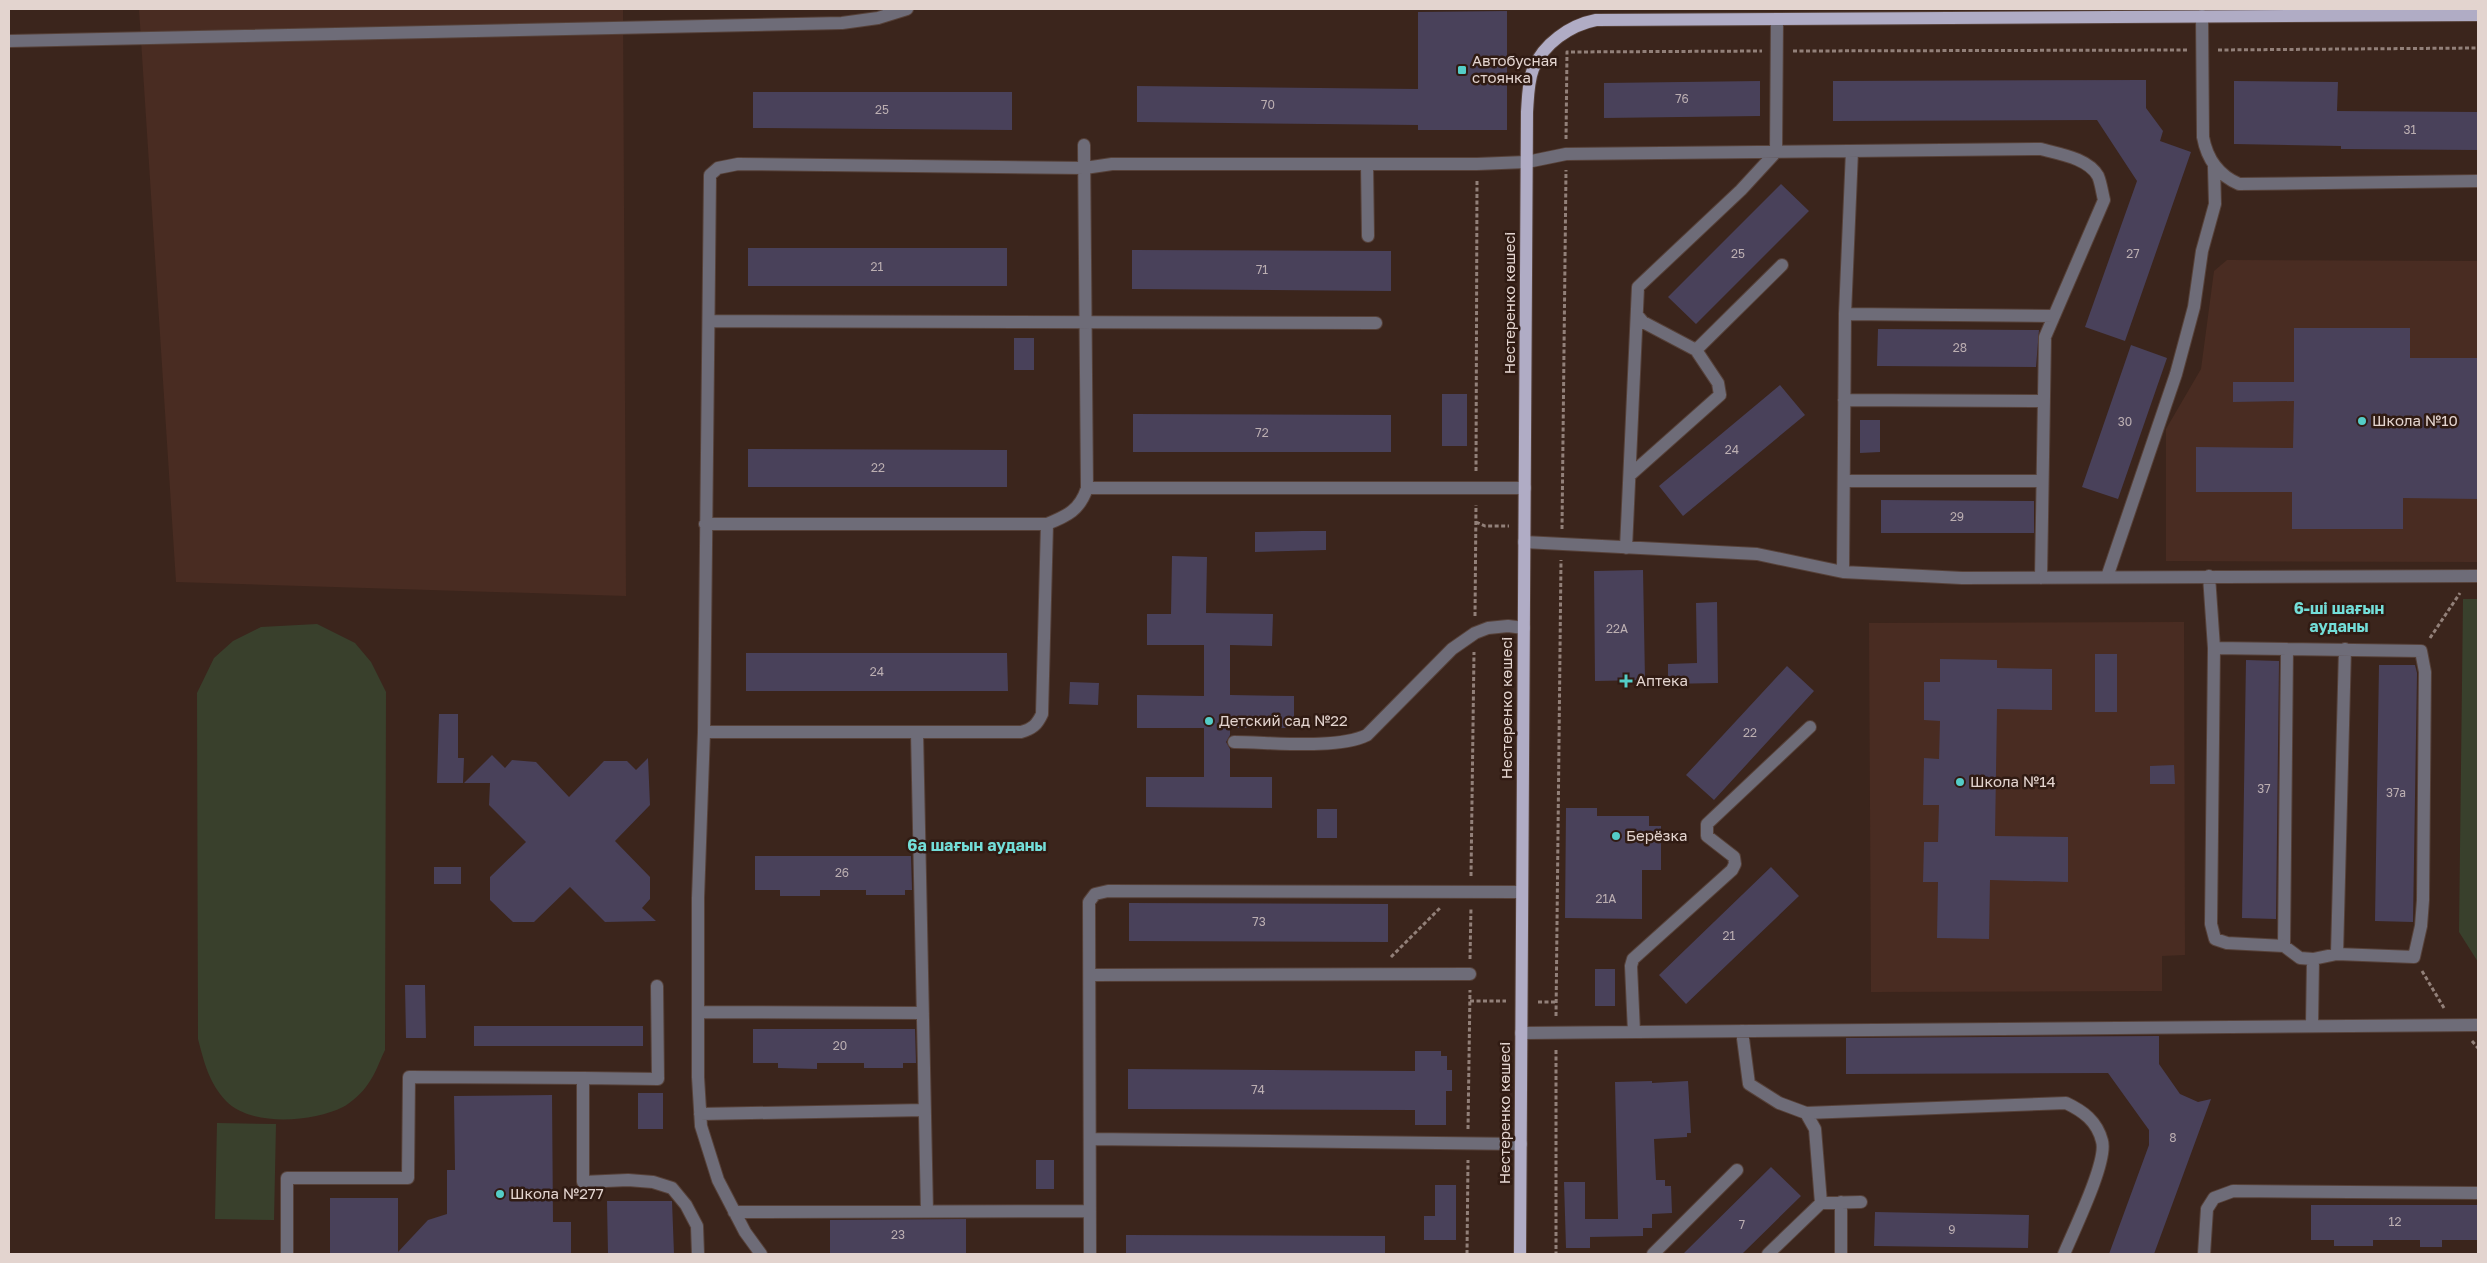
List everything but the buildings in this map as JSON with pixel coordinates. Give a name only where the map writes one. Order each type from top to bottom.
[{"type":"main road","name":"Нестеренко көшесі","points":[[1520,1254],[1527,112],[1533,69],[1543,52],[1556,39],[1581,23],[1596,20],[1785,16],[2202,16],[2275,12],[2478,15]]},
{"type":"street","points":[[9,41],[842,23],[878,18],[907,9]]},
{"type":"street","points":[[1626,548],[1638,287],[1741,190],[1776,152],[1777,51],[1785,16]]},
{"type":"street","points":[[2202,16],[2203,137],[2205,151],[2214,167],[2230,180],[2239,184],[2478,181]]},
{"type":"street","points":[[705,524],[1046,524],[1073,512],[1083,502],[1087,488],[1084,145]]},
{"type":"street","points":[[762,1254],[745,1232],[718,1180],[706,1145],[700,1114],[698,898],[704,732],[710,176],[718,168],[738,164],[1085,168],[1112,164],[1477,164],[1527,162],[1566,154],[2041,149],[2073,158],[2092,169],[2098,177],[2104,200],[2045,337],[2041,578]]},
{"type":"street","points":[[1844,572],[1845,314],[1852,151]]},
{"type":"street","points":[[1367,164],[1368,236]]},
{"type":"street","points":[[2107,577],[2176,374],[2194,307],[2202,251],[2215,204],[2214,167]]},
{"type":"street","points":[[1696,350],[1782,265]]},
{"type":"street","points":[[1845,314],[2054,316]]},
{"type":"street","points":[[1630,474],[1720,395],[1718,383],[1696,350],[1643,322],[1638,316]]},
{"type":"street","points":[[709,321],[1376,323]]},
{"type":"street","points":[[1844,400],[2044,402]]},
{"type":"street","points":[[1844,481],[2042,481]]},
{"type":"street","points":[[1087,488],[1524,488]]},
{"type":"street","points":[[704,732],[1020,732],[1031,730],[1038,723],[1042,714],[1046,524]]},
{"type":"street","points":[[1524,542],[1757,554],[1844,572],[1962,578],[2475,576]]},
{"type":"street","points":[[2209,576],[2214,648],[2211,924],[2215,939],[2227,943],[2284,946],[2300,958],[2313,959],[2337,954],[2414,957],[2421,926],[2422,900],[2425,672],[2421,651],[2214,648]]},
{"type":"street","points":[[1234,742],[1338,743],[1355,740],[1367,735],[1452,648],[1474,633],[1488,628],[1508,626],[1524,628]]},
{"type":"street","points":[[2284,946],[2288,649]]},
{"type":"street","points":[[2337,954],[2345,649]]},
{"type":"street","points":[[1634,1032],[1631,966],[1633,959],[1732,870],[1735,864],[1734,857],[1707,836],[1707,824],[1810,727]]},
{"type":"street","points":[[918,732],[928,1212]]},
{"type":"street","points":[[1090,1254],[1091,975],[1089,902],[1095,894],[1108,890],[1522,892]]},
{"type":"street","points":[[2312,1026],[2313,959]]},
{"type":"street","points":[[1091,975],[1470,974]]},
{"type":"street","points":[[287,1254],[287,1178],[408,1178],[409,1077],[658,1079],[657,986]]},
{"type":"street","points":[[698,1012],[923,1013]]},
{"type":"street","points":[[1521,1033],[2478,1025]]},
{"type":"street","points":[[1742,1031],[1749,1084],[1779,1103],[1806,1113],[2066,1103],[2086,1112],[2103,1141],[2101,1164],[2064,1254]]},
{"type":"street","points":[[583,1078],[583,1182],[628,1180],[653,1182],[672,1188],[686,1205],[697,1226],[698,1254]]},
{"type":"street","points":[[700,1114],[925,1110]]},
{"type":"street","points":[[1806,1113],[1816,1129],[1821,1203]]},
{"type":"street","points":[[1090,1139],[1520,1144]]},
{"type":"street","points":[[1654,1254],[1737,1170]]},
{"type":"street","points":[[2204,1254],[2207,1208],[2214,1198],[2234,1191],[2478,1193]]},
{"type":"street","points":[[1841,1202],[1841,1254]]},
{"type":"street","points":[[1768,1254],[1821,1203],[1861,1202]]},
{"type":"street","points":[[734,1212],[1090,1211]]},
{"type":"path","points":[[1556,1254],[1556,1033],[1567,52],[2478,48]]},
{"type":"path","points":[[1467,1254],[1476,488],[1477,164]]},
{"type":"path","points":[[2421,651],[2475,576]]},
{"type":"path","points":[[1375,974],[1456,892]]},
{"type":"path","points":[[2414,957],[2449,1016],[2478,1048]]},
{"type":"shaded area","points":[[139,9],[623,9],[626,596],[176,582]]},
{"type":"shaded area","points":[[2227,260],[2478,261],[2478,562],[2166,561],[2166,429],[2201,369],[2214,271]]},
{"type":"shaded area","points":[[2184,622],[2185,955],[2162,956],[2162,991],[1871,992],[1869,623]]},
{"type":"green space","points":[[2463,599],[2478,599],[2478,962],[2459,932]]},
{"type":"green space","points":[[317,624],[355,643],[371,662],[386,692],[385,1050],[366,1087],[357,1097],[343,1107],[316,1116],[299,1119],[266,1118],[251,1115],[237,1109],[226,1101],[211,1080],[198,1039],[197,693],[214,658],[233,641],[261,627]]},
{"type":"green space","points":[[217,1123],[276,1124],[274,1220],[215,1219]]},
{"type":"place","name":"Автобусная стоянка","points":[[1462,70]]},
{"type":"place","name":"Школа №10","points":[[2362,421]]},
{"type":"place","name":"Аптека","points":[[1626,681]]},
{"type":"place","name":"Детский сад №22","points":[[1209,721]]},
{"type":"place","name":"Школа №14","points":[[1960,782]]},
{"type":"place","name":"Берёзка","points":[[1616,836]]},
{"type":"place","name":"Школа №277","points":[[500,1194]]},
{"type":"district","name":"6-ші шағын ауданы","points":[[2339,617]]},
{"type":"district","name":"6а шағын ауданы","points":[[977,845]]}]
